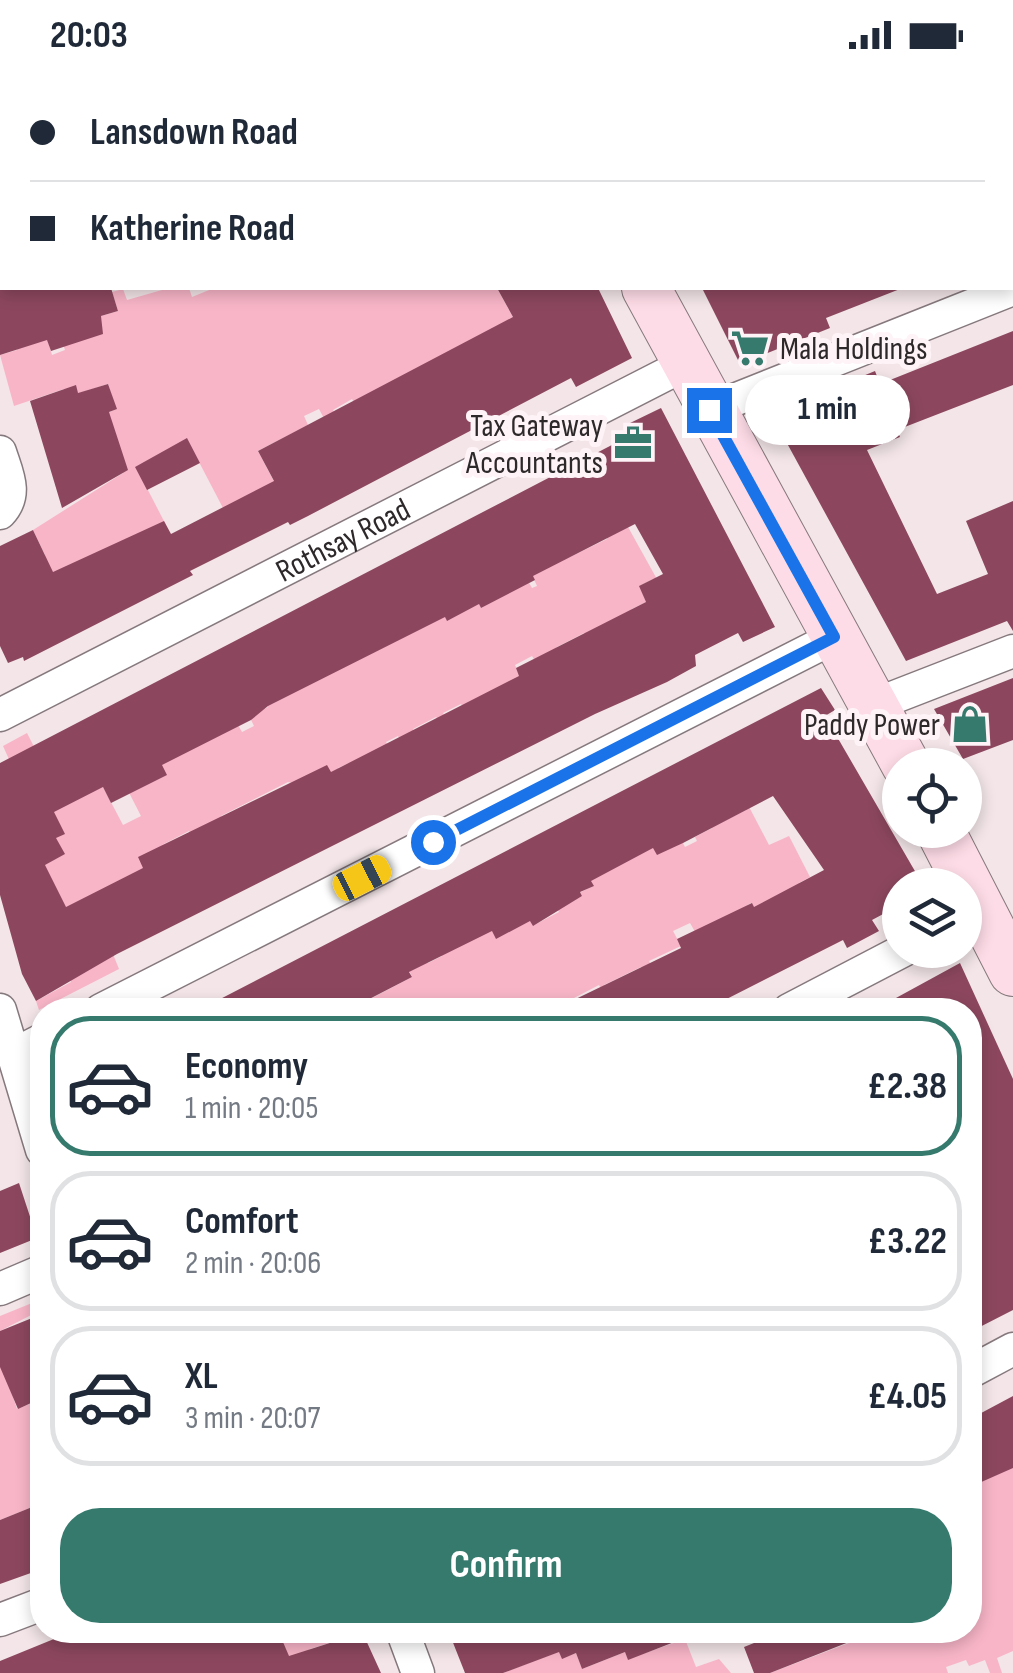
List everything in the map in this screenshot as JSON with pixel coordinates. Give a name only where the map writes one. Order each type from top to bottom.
[{"type":"main road","points":[[647,290],[709,410],[897,748]]},
{"type":"main road","points":[[982,927],[1013,972]]},
{"type":"street","points":[[709,410],[1010,290]]},
{"type":"street","name":"Rothsay Road","points":[[0,715],[684,364]]},
{"type":"street","points":[[0,452],[10,496],[0,514]]},
{"type":"street","points":[[125,998],[834,637]]},
{"type":"street","points":[[874,705],[1013,650]]},
{"type":"street","points":[[812,998],[882,961]]},
{"type":"street","points":[[0,1010],[29,1047]]},
{"type":"street","points":[[0,1289],[30,1276]]},
{"type":"street","points":[[982,1366],[1013,1350]]},
{"type":"street","points":[[0,1620],[30,1609]]},
{"type":"street","points":[[407,1643],[418,1673]]},
{"type":"shaded area","points":[[123,290],[127,300],[162,290],[190,290],[192,297],[209,290],[498,290],[514,319],[356,406],[352,399],[333,410],[354,450],[344,456],[319,409],[304,416],[308,425],[258,451],[278,489],[223,508],[187,439],[136,467],[166,525],[129,544],[69,565],[75,576],[0,575],[45,555],[33,530],[123,473],[101,416],[116,409],[108,384],[67,397],[64,389],[14,406],[0,355],[17,350],[15,339],[39,311],[52,355],[65,350],[60,335],[100,323],[101,316],[118,311],[112,292]]},
{"type":"shaded area","points":[[608,491],[678,617],[653,579],[640,586],[646,602],[632,609],[598,659],[584,633],[557,647],[539,667],[532,656],[515,665],[533,707],[469,717],[461,704],[443,713],[449,725],[442,728],[436,717],[413,729],[420,742],[406,750],[398,736],[386,742],[394,759],[351,767],[349,763],[338,768],[352,797],[288,782],[221,816],[232,840],[210,872],[189,831],[164,844],[102,927],[119,969],[62,998],[42,998],[71,982],[30,873],[64,854],[22,788],[3,746],[27,733],[61,800],[103,787],[123,825],[141,816],[121,777],[234,718],[242,732],[254,726],[235,687],[257,713],[268,707],[263,695],[334,671],[440,607],[447,620],[472,590],[481,608],[527,579],[532,588],[537,586],[527,564],[570,557],[607,539]]},
{"type":"shaded area","points":[[680,764],[720,823],[746,810],[734,778],[769,845],[789,836],[810,877],[799,883],[812,910],[806,915],[823,951],[798,901],[768,934],[751,903],[698,937],[690,923],[673,931],[681,946],[649,961],[662,987],[641,967],[604,985],[606,997],[599,985],[574,998],[371,998],[412,977],[405,962],[423,953],[428,963],[442,956],[437,945],[522,903],[534,925],[559,912],[541,877],[566,905],[582,896],[573,877],[581,892],[593,886],[586,871],[674,826],[685,847],[712,828]]},
{"type":"shaded area","points":[[30,1304],[30,1316],[0,1331],[0,1316]]},
{"type":"shaded area","points":[[0,1357],[17,1409],[30,1404],[30,1508],[0,1520]]},
{"type":"shaded area","points":[[982,1467],[1013,1468],[1013,1651],[997,1658],[1002,1673],[990,1673],[985,1660],[969,1666],[966,1660],[946,1667],[948,1673],[770,1673],[849,1643],[982,1643]]},
{"type":"shaded area","points":[[283,1643],[330,1643],[310,1649],[295,1673]]},
{"type":"shaded area","points":[[522,1643],[556,1643],[562,1658],[576,1653],[582,1669],[625,1652],[628,1659],[674,1643],[687,1643],[696,1667],[719,1659],[731,1673],[503,1673],[529,1663]]},
{"type":"building","points":[[0,290],[112,290],[118,311],[101,316],[103,334],[51,351],[47,340],[0,355]]},
{"type":"building","points":[[498,290],[599,290],[632,358],[576,387],[571,378],[308,516],[290,525],[288,522],[190,571],[193,575],[24,661],[23,657],[8,663],[0,646],[0,546],[33,530],[53,572],[164,521],[171,534],[274,481],[258,451],[513,317]]},
{"type":"building","points":[[703,290],[897,290],[826,318],[830,328],[740,364]]},
{"type":"building","points":[[1013,331],[1013,385],[897,430],[900,437],[867,450],[937,594],[988,574],[966,521],[1013,501],[1013,631],[1007,621],[906,661],[771,414],[875,371],[880,384]]},
{"type":"building","points":[[108,384],[117,409],[109,412],[128,470],[62,508],[30,401],[76,385],[78,393]]},
{"type":"building","points":[[661,408],[775,627],[743,642],[738,633],[695,655],[696,666],[667,682],[595,714],[117,954],[41,998],[34,998],[22,974],[0,895],[0,763],[633,434],[628,424]],"holes":[[[635,524],[663,574],[639,586],[646,602],[516,668],[519,676],[331,772],[327,765],[138,857],[143,868],[66,907],[45,865],[65,854],[56,838],[65,834],[54,812],[103,787],[111,803],[167,775],[162,765],[251,720],[268,706],[445,617],[447,621],[479,604],[481,608],[535,580],[533,576]]]},
{"type":"building","points":[[187,438],[200,463],[147,490],[135,467]]},
{"type":"building","points":[[1013,678],[1013,740],[982,752],[982,748],[957,748],[934,709]]},
{"type":"building","points":[[821,688],[835,710],[825,716],[882,814],[882,848],[902,848],[913,868],[882,868],[882,915],[872,920],[879,931],[847,948],[843,940],[729,998],[578,998],[681,948],[677,939],[752,903],[754,907],[824,870],[773,796],[683,843],[657,855],[653,848],[591,881],[594,886],[580,892],[582,896],[533,926],[530,921],[496,939],[492,931],[409,972],[412,977],[371,998],[222,998]]},
{"type":"building","points":[[951,968],[962,968],[976,998],[896,998]]},
{"type":"building","points":[[982,1011],[1013,1079],[1013,1310],[982,1326]]},
{"type":"building","points":[[19,1183],[30,1217],[30,1241],[0,1253],[0,1191]]},
{"type":"building","points":[[30,1319],[30,1404],[18,1409],[0,1367],[0,1331]]},
{"type":"building","points":[[1013,1396],[1013,1468],[982,1482],[982,1413]]},
{"type":"building","points":[[30,1508],[30,1573],[0,1584],[0,1520]]},
{"type":"building","points":[[44,1643],[283,1643],[289,1656],[330,1643],[367,1643],[381,1673],[0,1673],[0,1661]]},
{"type":"building","points":[[453,1643],[672,1643],[628,1660],[625,1652],[582,1669],[576,1653],[562,1659],[559,1652],[503,1673],[465,1673]]},
{"type":"building","points":[[754,1643],[846,1643],[770,1673],[754,1673],[744,1647]]},
{"type":"place","name":"Mala Holdings","points":[[750,348]]},
{"type":"place","name":"Tax Gateway Accountants","points":[[633,443]]},
{"type":"place","name":"Paddy Power","points":[[970,724]]},
{"type":"route","points":[[433,842],[834,637],[709,410]]}]
